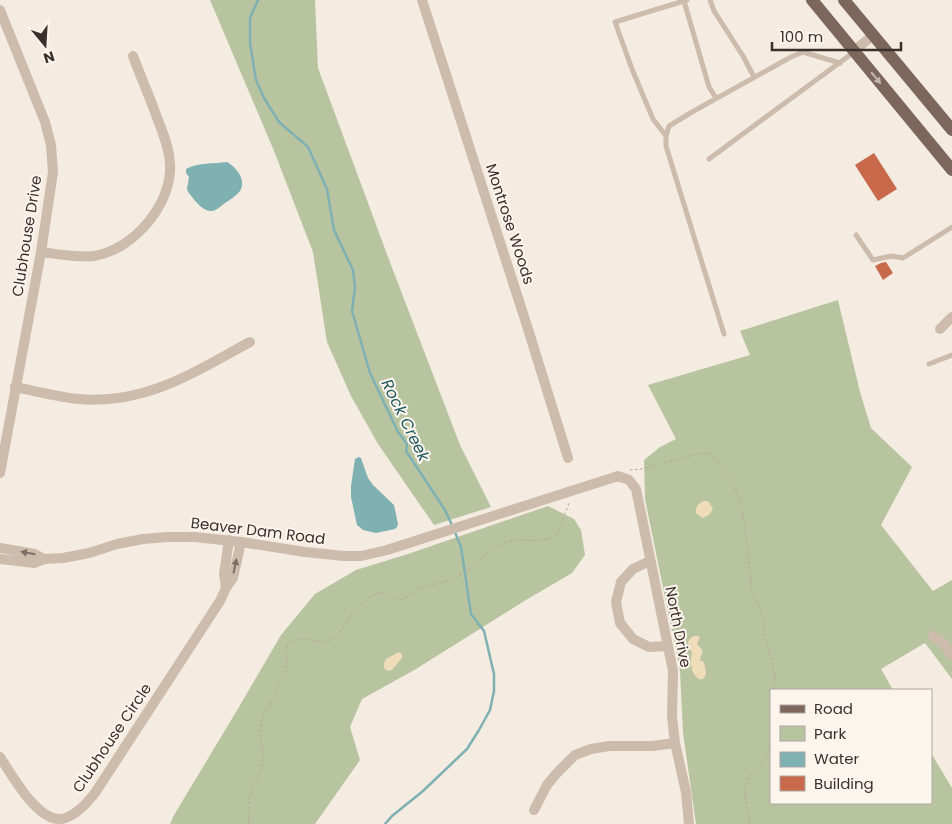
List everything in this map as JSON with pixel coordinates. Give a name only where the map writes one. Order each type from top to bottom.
[{"type":"main road","points":[[812,0],[854,52],[950,162]]},
{"type":"main road","points":[[844,0],[952,130]]},
{"type":"street","name":"Montrose Woods","points":[[422,0],[568,458]]},
{"type":"street","name":"Clubhouse Drive","points":[[0,10],[44,122],[51,145],[53,172],[41,252],[0,473]]},
{"type":"street","points":[[854,52],[873,34]]},
{"type":"street","points":[[41,252],[78,256],[94,256],[110,252],[125,244],[139,232],[161,202],[168,185],[170,165],[167,145],[133,56]]},
{"type":"street","points":[[940,329],[952,317]]},
{"type":"street","points":[[15,387],[80,399],[106,400],[132,397],[174,382],[250,342]]},
{"type":"street","name":"North Drive","points":[[574,491],[618,476],[629,480],[636,489],[673,672],[672,717],[675,743],[686,792],[689,824]]},
{"type":"street","name":"Beaver Dam Road","points":[[0,559],[34,563],[44,559],[63,558],[117,544],[168,537],[229,540],[305,552],[361,556],[387,550],[574,491]]},
{"type":"street","name":"Clubhouse Circle","points":[[226,588],[224,574],[229,540]]},
{"type":"street","name":"Clubhouse Circle","points":[[0,757],[36,808],[61,821],[83,806],[95,793],[213,614],[233,578],[241,542]]},
{"type":"street","name":"Beaver Dam Road","points":[[0,548],[35,554],[44,559]]},
{"type":"street","points":[[650,562],[633,569],[621,582],[616,602],[620,623],[633,639],[649,647],[668,646]]},
{"type":"street","points":[[933,636],[943,643],[952,655]]},
{"type":"street","points":[[534,810],[546,785],[575,755],[591,748],[652,746],[675,743]]},
{"type":"lane","points":[[666,136],[653,118],[615,22],[686,0],[709,87],[716,98]]},
{"type":"lane","points":[[710,0],[714,11],[754,77]]},
{"type":"lane","points":[[724,334],[666,146],[669,126],[754,77],[803,52],[840,63]]},
{"type":"lane","points":[[709,159],[854,52]]},
{"type":"lane","points":[[856,236],[872,260],[891,256],[903,258],[952,227]]},
{"type":"lane","points":[[928,364],[952,355]]},
{"type":"path","points":[[679,458],[704,453],[713,455],[735,487],[744,522],[752,590],[764,622],[764,633],[775,674],[774,689]]},
{"type":"path","points":[[250,824],[248,810],[250,795],[264,763],[260,725],[285,671],[286,652],[290,643],[299,640],[326,642],[330,640],[341,631],[357,609],[376,594],[384,593],[401,600],[420,588],[453,578],[507,542],[546,540],[555,536],[558,533],[574,491]]},
{"type":"path","points":[[750,824],[745,796],[746,784],[750,775],[760,767],[770,750]]},
{"type":"green space","points":[[210,0],[315,0],[318,68],[460,445],[491,507],[434,525],[378,444],[351,396],[327,342],[313,252],[274,151]]},
{"type":"green space","points":[[838,300],[860,392],[871,428],[912,467],[881,525],[933,591],[952,580],[952,679],[925,643],[881,669],[892,689],[770,689],[770,804],[932,804],[932,755],[952,788],[952,824],[696,824],[683,733],[680,671],[645,499],[644,460],[660,447],[676,439],[648,385],[750,355],[740,331]]},
{"type":"green space","points":[[548,506],[574,519],[581,530],[585,555],[572,573],[416,669],[362,699],[350,727],[360,760],[315,824],[170,824],[281,635],[315,594],[356,570]]},
{"type":"sand","points":[[704,501],[708,501],[713,509],[709,515],[702,518],[696,513],[696,508]]},
{"type":"sand","points":[[694,636],[700,637],[697,644],[703,651],[700,661],[703,661],[706,670],[703,679],[699,679],[692,671],[692,652],[688,643]]},
{"type":"sand","points":[[398,652],[402,654],[402,658],[392,670],[388,671],[384,668],[384,663],[387,658]]},
{"type":"water","points":[[227,162],[240,174],[242,187],[233,198],[215,210],[208,211],[198,204],[188,192],[189,177],[186,169],[201,164]]},
{"type":"water","points":[[359,457],[373,485],[394,505],[398,524],[395,529],[376,533],[363,530],[357,525],[351,497],[351,486],[355,459]]},
{"type":"building","points":[[874,153],[897,189],[878,201],[855,165]]},
{"type":"building","points":[[886,262],[893,273],[883,280],[875,266]]},
{"type":"waterway","name":"Rock Creek","points":[[258,0],[250,18],[250,43],[256,80],[264,98],[279,122],[308,147],[327,189],[334,230],[353,270],[355,287],[352,311],[370,373],[398,432],[407,444],[406,451],[445,510],[452,525]]},
{"type":"waterway","name":"Rock Creek","points":[[385,824],[467,749],[490,710],[494,691],[494,674],[484,631],[471,614],[461,547],[454,530]]}]
